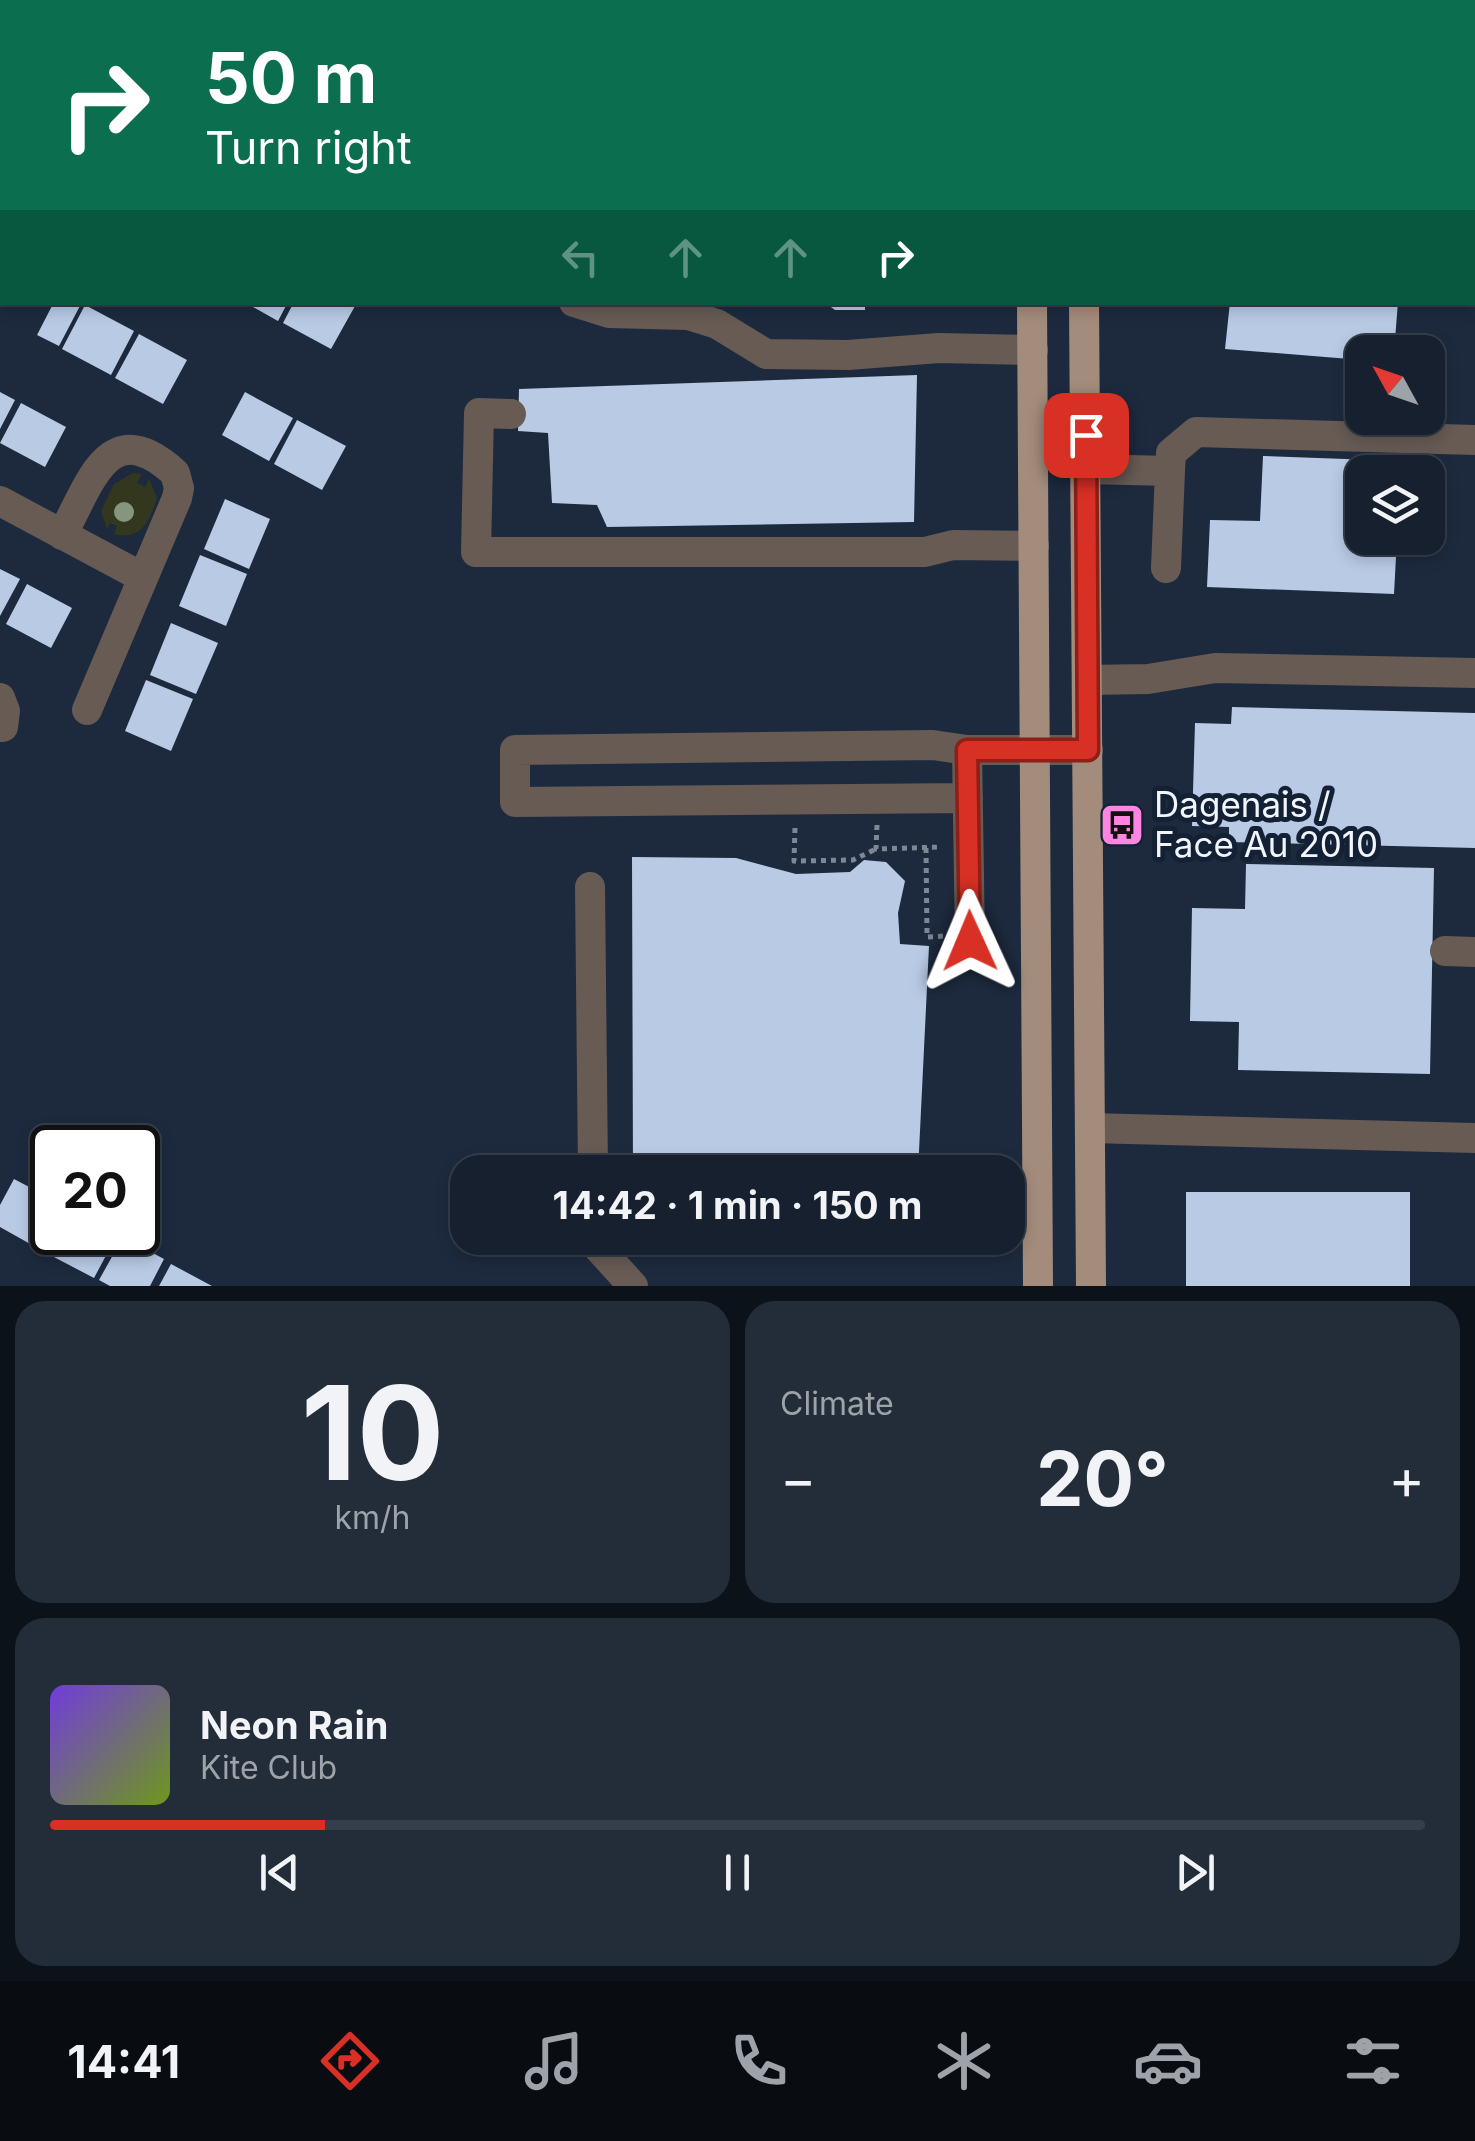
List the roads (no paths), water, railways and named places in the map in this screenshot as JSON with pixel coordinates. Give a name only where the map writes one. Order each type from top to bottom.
[{"type":"main road","points":[[1032,305],[1038,1286]]},
{"type":"main road","points":[[1084,305],[1091,1286]]},
{"type":"street","points":[[583,305],[608,313],[688,314],[717,324],[766,354],[848,356],[940,348],[1033,350]]},
{"type":"street","points":[[511,414],[480,414],[476,552],[925,552],[953,545],[1034,546]]},
{"type":"street","points":[[1166,568],[1171,454],[1196,432],[1475,440]]},
{"type":"street","points":[[62,535],[108,456],[130,448],[175,473],[179,488],[87,710]]},
{"type":"street","points":[[1086,469],[1170,471]]},
{"type":"street","points":[[0,501],[142,577]]},
{"type":"street","points":[[1088,680],[1148,679],[1215,668],[1475,673]]},
{"type":"street","points":[[968,798],[516,802],[515,750],[933,745],[967,750],[1088,750]]},
{"type":"street","points":[[967,750],[970,941]]},
{"type":"street","points":[[590,886],[593,1155]]},
{"type":"street","points":[[1090,1128],[1475,1138]]},
{"type":"street","points":[[605,1255],[633,1286]]},
{"type":"place","name":"Dagenais / Face Au 2010","points":[[1122,825]]}]
